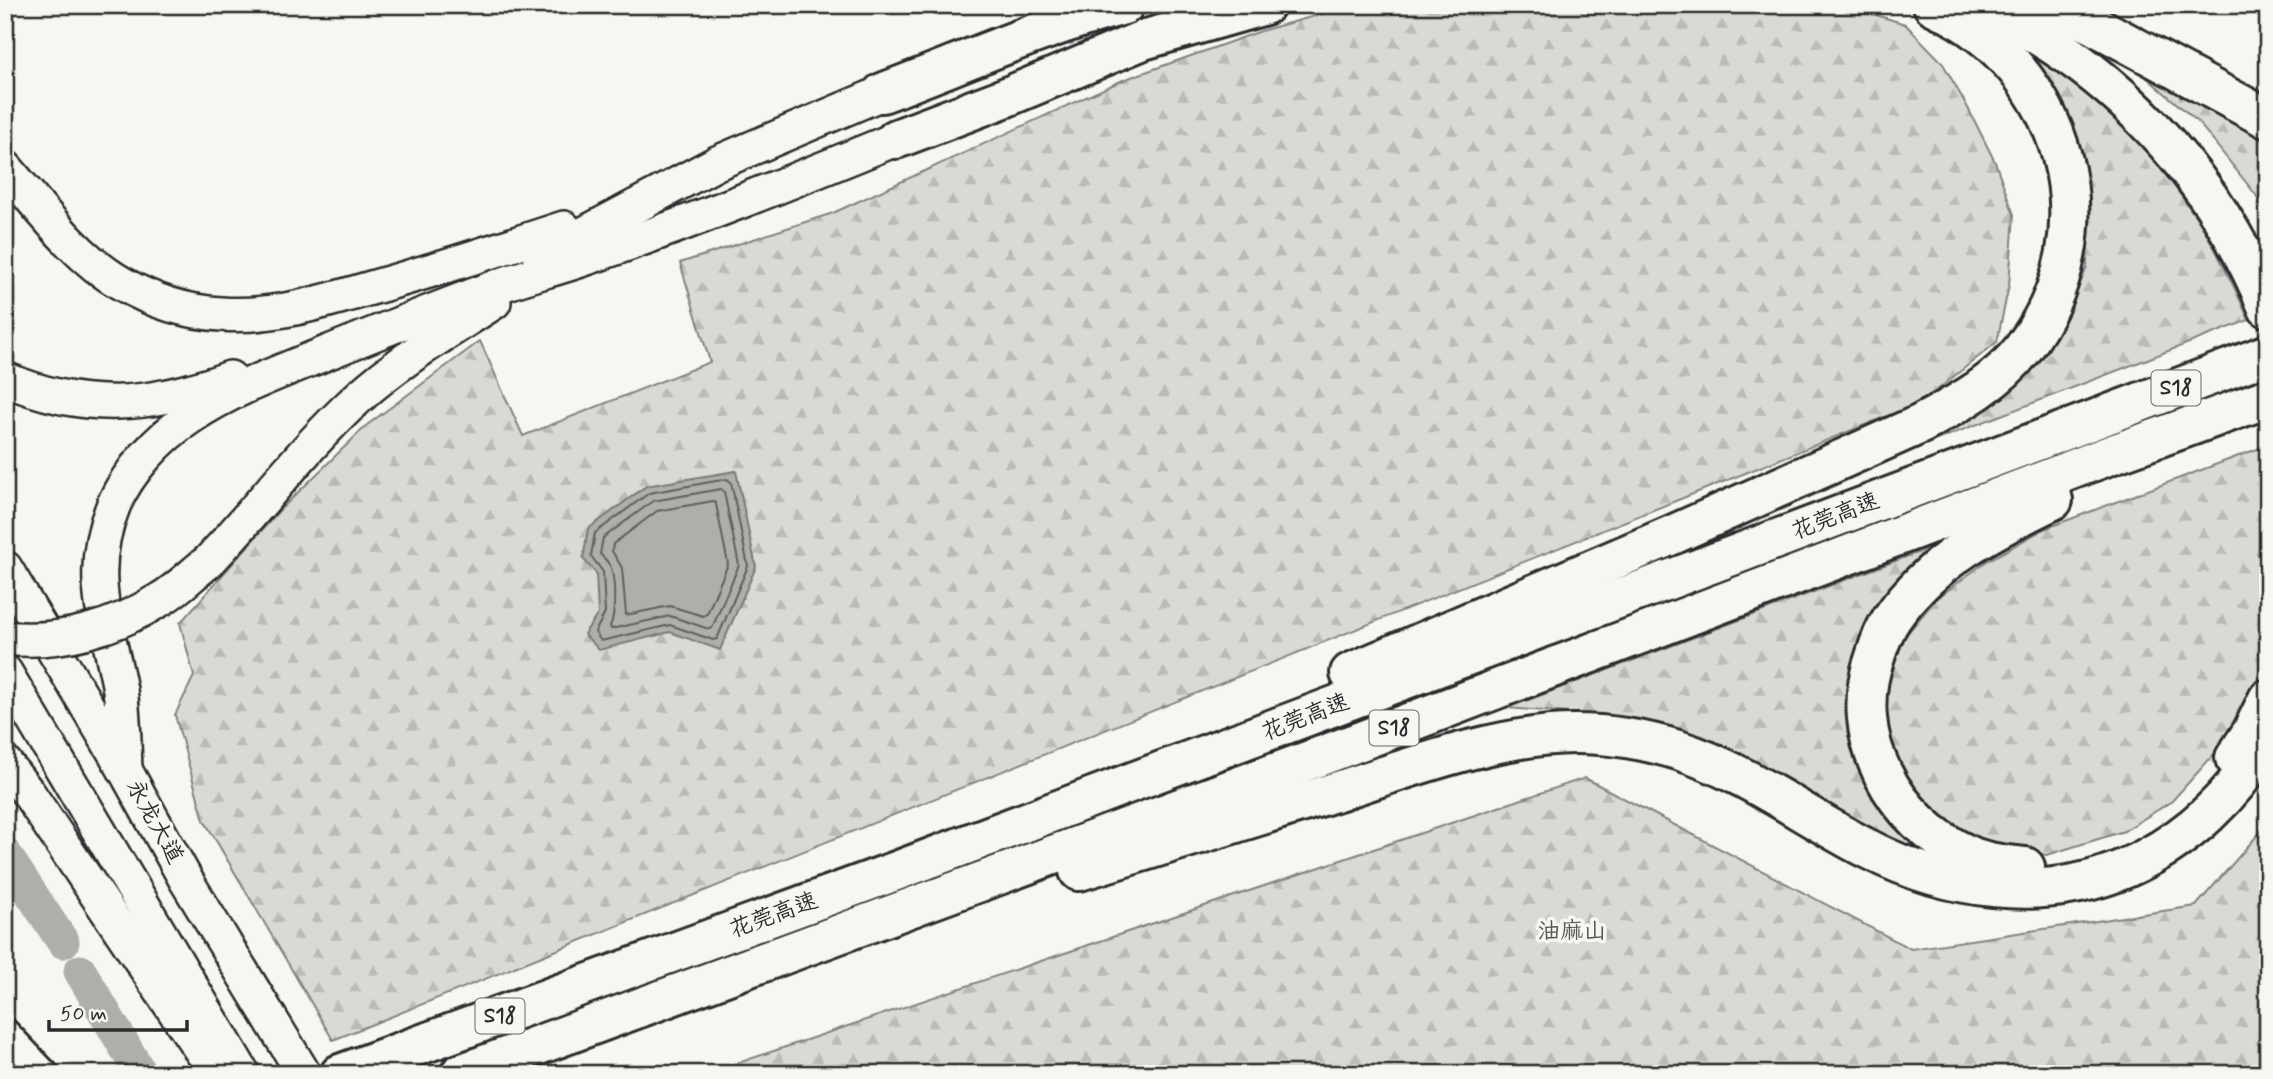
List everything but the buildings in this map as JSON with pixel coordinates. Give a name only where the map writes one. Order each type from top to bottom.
[{"type":"highway","points":[[883,93],[1031,36],[1124,5]]},
{"type":"highway","points":[[896,139],[1004,98],[1143,40],[1265,5]]},
{"type":"highway","points":[[659,958],[1490,615],[1880,443],[1956,405],[1979,389],[2022,349],[2049,306],[2068,240],[2068,188],[2060,146],[2043,105],[2030,86],[1993,45],[1933,5]]},
{"type":"highway","points":[[1980,5],[2070,55],[2114,89],[2149,122],[2205,192],[2245,258],[2268,308]]},
{"type":"highway","points":[[2022,5],[2044,16],[2111,61],[2155,101],[2222,181],[2268,260]]},
{"type":"highway","points":[[2051,5],[2092,24],[2268,119]]},
{"type":"highway","name":"花莞高速","points":[[340,1074],[1275,730],[2268,354]]},
{"type":"highway","name":"花莞高速","points":[[460,1074],[2114,463],[2268,398]]},
{"type":"highway","points":[[2268,415],[2114,463],[1965,546],[1921,582],[1890,621],[1870,669],[1866,714],[1873,751],[1884,779],[1912,816],[1931,834],[1970,856],[1987,862],[2035,867],[2085,861],[2134,842],[2174,820],[2223,774],[2239,753],[2268,699]]},
{"type":"highway","points":[[676,995],[1406,769],[1529,739],[1572,734],[1612,736],[1679,751],[1756,785],[1870,851],[1924,873],[1994,888],[2032,889],[2102,878],[2173,842],[2203,819],[2231,791],[2254,762],[2268,738]]},
{"type":"main road","points":[[5,379],[73,401],[133,402],[183,393],[267,364],[561,246],[717,163],[883,93]]},
{"type":"main road","points":[[125,770],[120,690],[100,597],[98,568],[114,504],[126,482],[144,458],[188,418],[249,385],[413,318],[696,220],[896,139]]},
{"type":"main road","points":[[5,167],[79,250],[119,282],[165,304],[223,315],[258,314],[332,299],[447,266],[643,203]]},
{"type":"main road","points":[[5,638],[62,637],[111,624],[163,598],[208,562],[330,425],[386,374],[503,296],[583,259]]},
{"type":"main road","name":"永龙大道","points":[[5,568],[125,770],[186,880],[304,1074]]},
{"type":"main road","points":[[5,672],[243,1074]]},
{"type":"main road","points":[[5,763],[29,794],[217,1074]]},
{"type":"street","points":[[5,1032],[45,1074]]},
{"type":"green space","points":[[1355,5],[1844,5],[1905,24],[1942,62],[1995,162],[2014,215],[2009,285],[1997,342],[1922,402],[333,1040],[204,820],[175,715],[194,676],[180,623],[279,511],[367,425],[480,341],[523,436],[710,362],[680,263],[833,213],[1123,80],[1264,30]]},
{"type":"green space","points":[[1999,32],[2047,61],[2082,88],[2119,122],[2153,160],[2205,232],[2249,320],[1887,459],[2004,391],[2064,323],[2087,267],[2089,194],[2070,134]]},
{"type":"green space","points":[[2131,64],[2268,136],[2268,220],[2256,195],[2198,122]]},
{"type":"green space","points":[[2268,445],[2268,637],[2257,682],[2216,752],[2172,801],[2124,831],[2047,855],[1998,848],[1942,821],[1907,786],[1886,738],[1881,687],[1900,642],[1936,599],[1984,563],[2044,529]]},
{"type":"green space","points":[[1940,544],[1852,709],[1958,869],[1897,848],[1689,739],[1605,716],[1507,708]]},
{"type":"green space","name":"油麻山","points":[[1585,778],[1911,949],[2196,906],[2268,823],[2268,1074],[719,1074],[723,1068]]},
{"type":"water","points":[[736,471],[756,567],[720,650],[670,632],[599,650],[584,634],[598,614],[596,573],[583,559],[588,529],[646,486]]},
{"type":"waterway","points":[[5,854],[63,942]]},
{"type":"waterway","points":[[80,971],[141,1074]]}]
